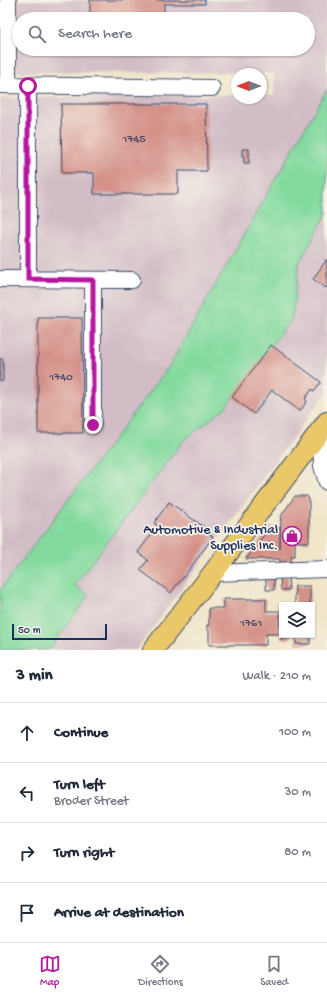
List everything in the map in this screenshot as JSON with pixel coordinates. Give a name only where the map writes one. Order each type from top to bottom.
[{"type":"main road","points":[[153,650],[324,425]]},
{"type":"street","points":[[8,0],[4,85],[212,88]]},
{"type":"street","points":[[28,86],[28,279]]},
{"type":"street","points":[[0,279],[132,280]]},
{"type":"street","points":[[93,280],[93,425]]},
{"type":"street","points":[[324,425],[322,466],[327,482]]},
{"type":"street","points":[[213,573],[327,569]]},
{"type":"shaded area","points":[[0,0],[327,0],[327,89],[170,365],[0,590],[0,98],[231,95],[231,104],[267,104],[267,95],[274,95],[274,73],[267,73],[267,68],[231,68],[231,73],[0,72]]},
{"type":"shaded area","points":[[327,214],[327,391],[136,650],[49,650],[88,597],[74,585],[183,441],[225,408],[292,318],[299,263]]},
{"type":"green space","points":[[327,89],[327,214],[299,263],[292,318],[225,408],[183,441],[75,585],[88,596],[49,650],[0,650],[0,590],[170,365]]},
{"type":"building","points":[[90,0],[205,0],[205,4],[164,4],[164,12],[90,12]]},
{"type":"building","points":[[61,104],[206,104],[207,171],[178,171],[178,194],[94,194],[94,173],[62,173]]},
{"type":"building","points":[[242,149],[249,149],[249,163],[244,163]]},
{"type":"building","points":[[327,259],[327,286],[326,288],[313,279]]},
{"type":"building","points":[[38,318],[82,318],[83,433],[38,433]]},
{"type":"building","points":[[271,345],[321,382],[314,391],[312,389],[305,399],[307,401],[300,411],[272,390],[254,414],[232,397]]},
{"type":"building","points":[[0,359],[3,359],[3,381],[0,381]]},
{"type":"building","points":[[295,496],[307,496],[309,499],[309,542],[295,542],[295,556],[291,556],[291,562],[280,562],[280,559],[246,559],[270,527],[280,528],[280,549],[281,516]]},
{"type":"building","points":[[169,502],[205,528],[204,530],[213,537],[171,593],[140,570],[148,560],[138,552],[158,526],[154,523]]},
{"type":"building","points":[[266,576],[274,576],[274,590],[266,590]]},
{"type":"building","points":[[288,576],[289,590],[281,590],[280,577]]},
{"type":"building","points":[[295,586],[310,586],[310,602],[295,602]]},
{"type":"building","points":[[224,599],[266,599],[266,611],[279,611],[279,634],[266,634],[266,645],[209,645],[209,630],[207,630],[207,625],[209,625],[209,608],[224,608]]},
{"type":"building","points":[[296,638],[310,638],[310,644],[296,644]]},
{"type":"place","name":"Automotive & Industrial Supplies Inc.","points":[[292,536]]},
{"type":"route","points":[[28,86],[28,279],[93,280],[93,425]]}]
